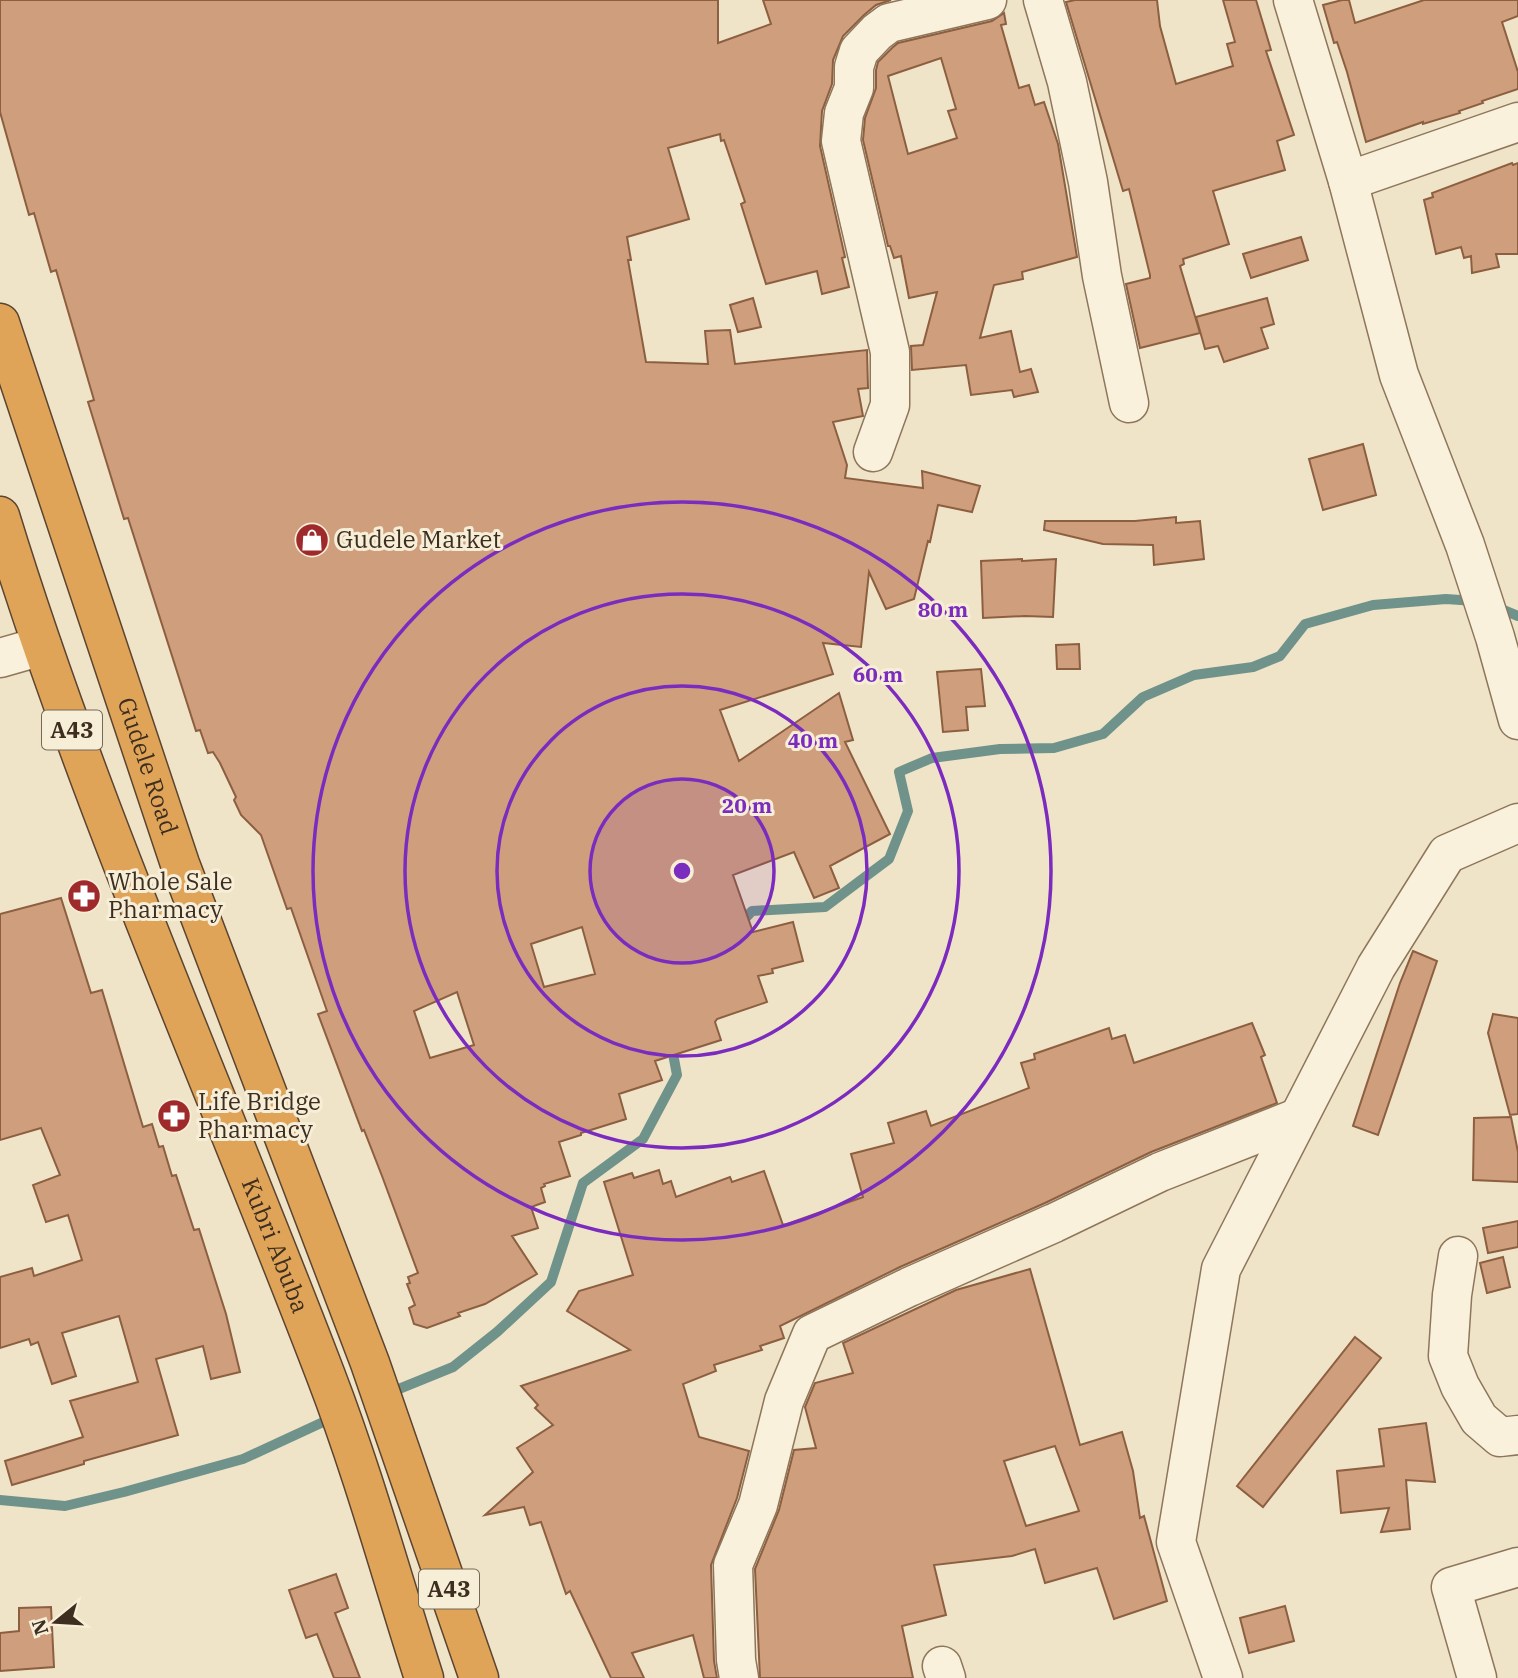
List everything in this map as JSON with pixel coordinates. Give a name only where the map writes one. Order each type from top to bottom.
[{"type":"highway","name":"Gudele Road","points":[[0,323],[180,864],[370,1363],[479,1678]]},
{"type":"highway","name":"A43","points":[[0,516],[42,646]]},
{"type":"highway","name":"Kubri Abuba","points":[[42,646],[111,836],[327,1379],[424,1678]]},
{"type":"street","points":[[873,452],[890,405],[890,352],[841,141],[844,113],[854,88],[854,67],[859,51],[889,23],[987,0]]},
{"type":"street","points":[[1043,0],[1067,82],[1088,182],[1102,276],[1129,403]]},
{"type":"street","points":[[1293,0],[1348,181],[1399,374],[1477,579],[1518,720]]},
{"type":"street","points":[[1348,181],[1518,122]]},
{"type":"street","points":[[0,658],[42,646]]},
{"type":"street","points":[[1223,1678],[1176,1542],[1221,1269],[1376,967],[1447,854],[1518,823]]},
{"type":"street","points":[[739,1678],[733,1565],[758,1505],[784,1401],[812,1334],[1160,1172],[1297,1118]]},
{"type":"street","points":[[1458,1256],[1448,1356],[1460,1386],[1479,1419],[1500,1437],[1518,1435]]},
{"type":"street","points":[[1477,1678],[1451,1587],[1518,1567]]},
{"type":"building","points":[[0,0],[718,0],[718,43],[771,24],[763,0],[891,0],[876,5],[843,36],[833,60],[832,84],[822,111],[820,146],[845,257],[842,258],[849,287],[822,294],[817,271],[766,284],[741,204],[745,202],[720,134],[668,148],[689,219],[627,237],[631,260],[628,260],[646,362],[708,364],[705,331],[730,330],[735,364],[867,350],[868,388],[858,389],[863,416],[833,422],[847,465],[845,478],[923,488],[922,471],[980,486],[972,512],[938,505],[914,599],[886,609],[869,572],[861,647],[823,643],[833,674],[720,710],[739,761],[839,693],[853,740],[845,742],[890,834],[830,866],[839,888],[814,898],[794,852],[733,875],[753,932],[793,922],[803,961],[772,969],[773,973],[758,976],[767,1002],[717,1019],[715,1022],[721,1040],[655,1061],[662,1080],[619,1094],[626,1119],[559,1142],[570,1176],[544,1184],[541,1188],[545,1202],[531,1207],[538,1228],[512,1236],[537,1274],[485,1304],[458,1313],[460,1316],[427,1328],[414,1324],[409,1308],[415,1305],[407,1284],[410,1283],[408,1277],[418,1273],[318,1014],[327,1011],[291,908],[287,909],[261,835],[241,815],[234,800],[236,797],[220,763],[213,752],[208,753],[200,730],[196,731],[128,518],[124,519],[88,402],[94,400],[56,270],[51,272],[34,213],[29,215],[0,112]],"holes":[[[582,927],[595,974],[544,987],[531,944]],[[457,992],[474,1045],[430,1058],[414,1011]]]},
{"type":"building","points":[[1157,0],[1160,26],[1176,84],[1233,66],[1227,44],[1235,42],[1223,0],[1256,0],[1271,50],[1266,51],[1294,135],[1277,141],[1285,170],[1213,191],[1229,244],[1183,259],[1184,264],[1180,266],[1200,333],[1140,348],[1126,284],[1150,278],[1150,275],[1129,189],[1123,191],[1066,2]]},
{"type":"building","points":[[1349,0],[1355,23],[1424,0],[1518,0],[1518,16],[1502,22],[1518,72],[1518,89],[1482,101],[1483,103],[1459,111],[1460,113],[1423,122],[1366,142],[1347,72],[1337,42],[1334,43],[1323,5]]},
{"type":"building","points":[[1004,13],[1006,24],[1001,25],[1019,88],[1029,85],[1035,105],[1044,102],[1058,144],[1077,257],[1022,272],[1023,279],[994,285],[980,338],[1011,331],[1020,372],[1031,369],[1038,392],[1014,397],[1012,390],[971,395],[966,365],[912,370],[911,346],[923,345],[937,292],[909,298],[901,256],[894,258],[888,246],[863,140],[865,118],[876,88],[878,62],[892,48],[898,43],[992,21]],"holes":[[[941,58],[956,109],[948,111],[957,138],[908,154],[888,76]]]},
{"type":"building","points":[[1518,163],[1518,254],[1496,254],[1499,267],[1472,273],[1471,256],[1464,258],[1461,247],[1436,254],[1424,200],[1433,197],[1432,193]]},
{"type":"building","points":[[1301,237],[1308,260],[1251,278],[1243,254]]},
{"type":"building","points":[[753,298],[761,327],[738,332],[730,305]]},
{"type":"building","points":[[1267,298],[1274,324],[1261,328],[1268,348],[1224,362],[1218,346],[1205,349],[1196,317]]},
{"type":"building","points":[[1363,444],[1376,495],[1323,510],[1309,459]]},
{"type":"building","points":[[1176,517],[1176,523],[1200,521],[1204,559],[1154,565],[1153,545],[1103,544],[1044,530],[1045,521],[1135,521]]},
{"type":"building","points":[[1056,559],[1053,617],[983,618],[981,561]]},
{"type":"building","points":[[1079,644],[1080,669],[1057,669],[1056,645]]},
{"type":"building","points":[[981,669],[985,706],[966,707],[968,730],[943,732],[937,672]]},
{"type":"building","points":[[61,898],[91,993],[102,990],[143,1127],[152,1124],[159,1147],[163,1146],[172,1176],[176,1175],[194,1230],[199,1229],[226,1314],[240,1372],[211,1379],[203,1346],[156,1359],[178,1435],[84,1461],[84,1464],[12,1485],[5,1461],[83,1437],[70,1401],[138,1382],[119,1316],[62,1333],[76,1376],[52,1384],[38,1342],[31,1345],[29,1339],[0,1348],[0,1277],[32,1268],[34,1276],[82,1260],[68,1215],[46,1222],[33,1185],[60,1175],[41,1128],[0,1140],[0,914]]},
{"type":"building","points":[[1413,951],[1437,961],[1378,1135],[1353,1126]]},
{"type":"building","points":[[1493,1014],[1518,1018],[1518,1114],[1510,1115],[1488,1033]]},
{"type":"building","points":[[1252,1023],[1265,1055],[1261,1057],[1277,1103],[1151,1152],[1045,1203],[900,1267],[780,1326],[784,1338],[760,1346],[762,1350],[714,1365],[716,1371],[683,1384],[699,1437],[749,1451],[737,1498],[711,1565],[717,1678],[704,1678],[693,1635],[632,1653],[644,1678],[611,1678],[570,1591],[566,1594],[541,1522],[530,1525],[524,1507],[485,1515],[533,1472],[517,1448],[553,1425],[535,1408],[538,1405],[521,1386],[630,1350],[567,1311],[579,1291],[633,1275],[604,1182],[632,1173],[634,1178],[659,1170],[663,1184],[671,1181],[676,1197],[730,1177],[732,1182],[764,1171],[783,1225],[863,1197],[851,1154],[894,1143],[888,1123],[926,1111],[931,1126],[1029,1088],[1021,1063],[1035,1059],[1034,1054],[1109,1028],[1112,1039],[1125,1035],[1134,1063]]},
{"type":"building","points":[[1511,1117],[1518,1152],[1518,1182],[1473,1180],[1474,1118]]},
{"type":"building","points":[[1518,1221],[1518,1247],[1488,1253],[1483,1228]]},
{"type":"building","points":[[1503,1257],[1510,1287],[1487,1293],[1480,1263]]},
{"type":"building","points":[[1030,1269],[1080,1445],[1122,1432],[1133,1471],[1140,1518],[1144,1516],[1167,1601],[1114,1619],[1097,1568],[1045,1583],[1035,1549],[1012,1556],[934,1565],[946,1615],[902,1626],[913,1678],[760,1678],[755,1569],[779,1510],[794,1450],[816,1448],[805,1407],[815,1383],[853,1373],[843,1343],[956,1290]],"holes":[[[1055,1446],[1079,1511],[1026,1526],[1004,1461]]]},
{"type":"building","points":[[1355,1337],[1381,1358],[1263,1507],[1237,1486]]},
{"type":"building","points":[[1426,1423],[1435,1482],[1406,1480],[1410,1529],[1381,1532],[1389,1508],[1341,1513],[1337,1471],[1384,1466],[1379,1429]]},
{"type":"building","points":[[336,1574],[348,1608],[335,1613],[360,1678],[334,1678],[317,1634],[306,1638],[289,1590]]},
{"type":"building","points":[[1285,1606],[1294,1641],[1249,1653],[1240,1618]]},
{"type":"building","points":[[51,1607],[54,1667],[0,1671],[0,1633],[19,1631],[19,1608]]},
{"type":"waterway","points":[[739,925],[752,911],[825,907],[889,859],[908,811],[899,772],[932,758],[1000,749],[1054,748],[1103,734],[1143,697],[1194,675],[1253,667],[1280,656],[1305,624],[1373,605],[1446,599],[1475,601]]},
{"type":"waterway","points":[[1496,607],[1518,616]]},
{"type":"waterway","points":[[389,1393],[453,1367],[497,1332],[551,1282],[583,1183],[643,1139],[677,1075],[671,1043]]},
{"type":"waterway","points":[[0,1500],[65,1506],[124,1492],[243,1459],[334,1417]]},
{"type":"place","name":"Gudele Market","points":[[312,540]]},
{"type":"place","name":"Whole Sale Pharmacy","points":[[84,896]]},
{"type":"place","name":"Life Bridge Pharmacy","points":[[174,1116]]}]
